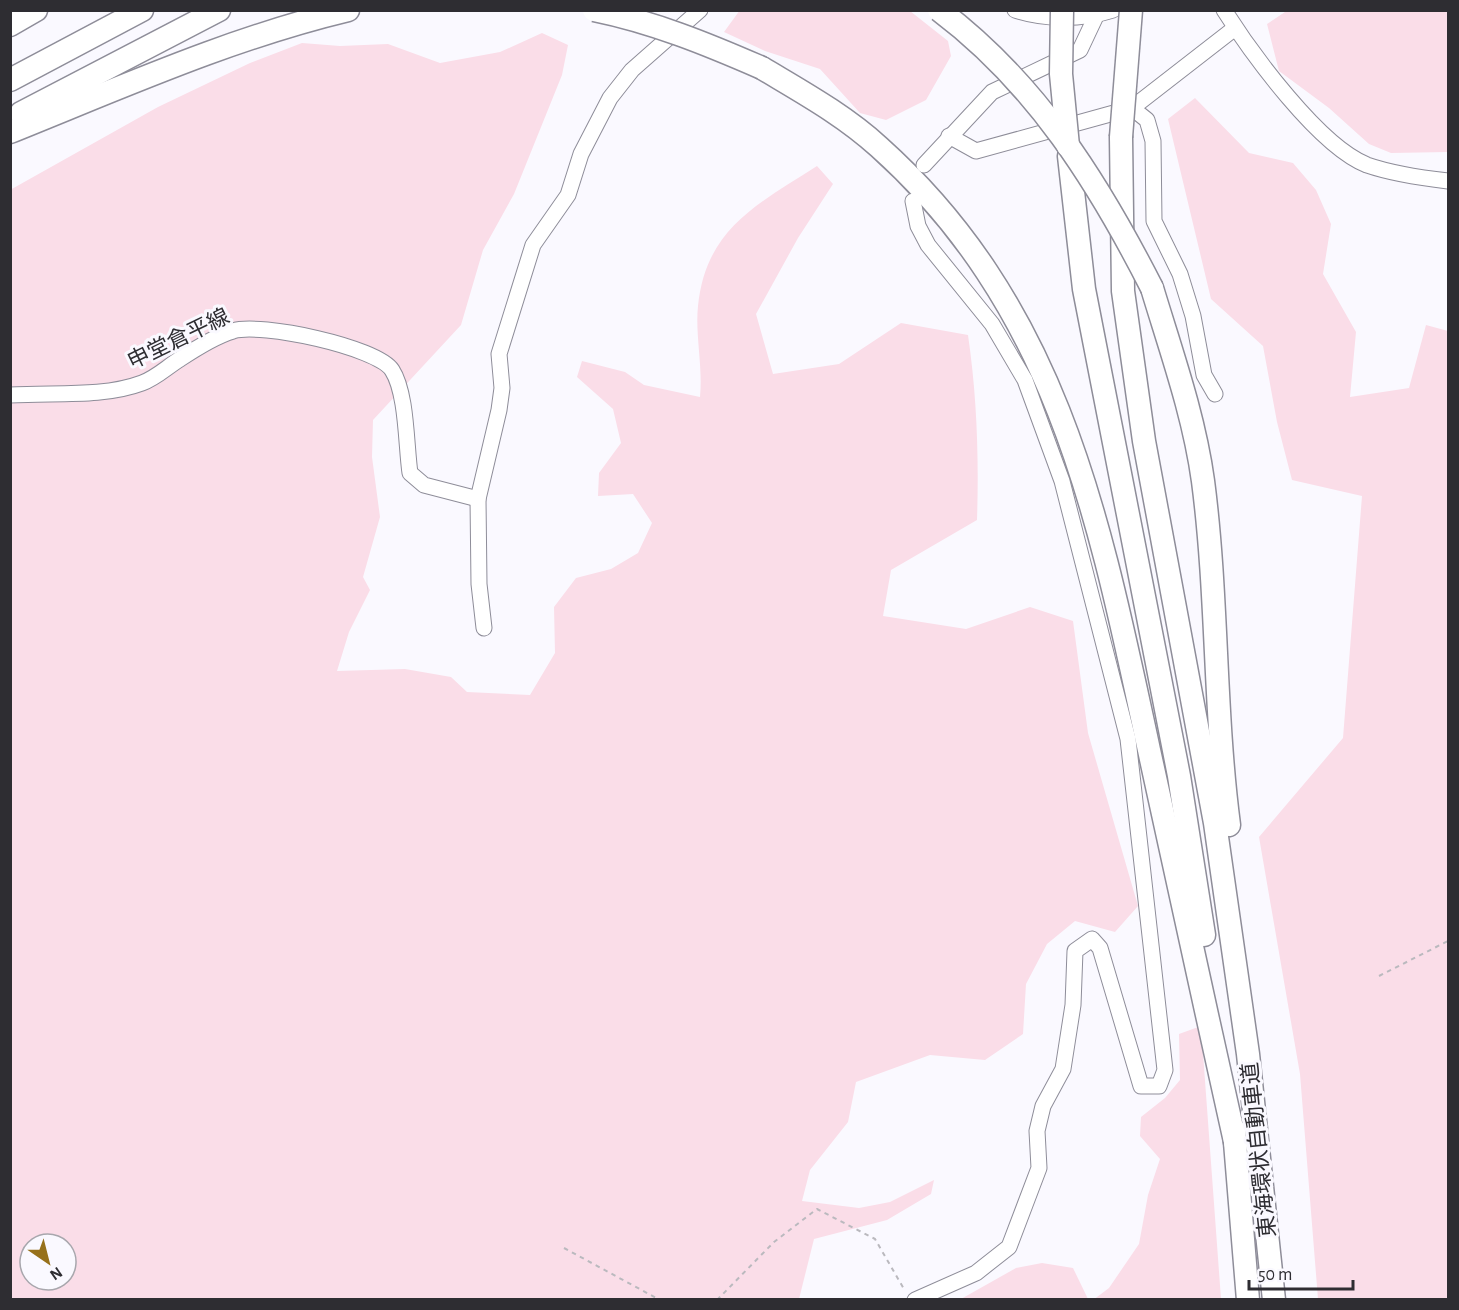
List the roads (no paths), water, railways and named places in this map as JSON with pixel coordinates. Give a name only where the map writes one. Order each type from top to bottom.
[{"type":"highway","points":[[10,25],[36,10]]},
{"type":"highway","points":[[10,80],[142,10]]},
{"type":"highway","points":[[10,119],[219,10]]},
{"type":"highway","points":[[10,132],[173,66],[288,25],[348,10]]},
{"type":"highway","points":[[594,10],[626,16],[695,39],[762,68],[816,100],[877,145],[928,196],[969,246],[1005,300],[1038,361],[1062,414],[1087,486],[1115,590],[1236,1146]]},
{"type":"highway","points":[[939,10],[995,58],[1049,120],[1089,174],[1152,288],[1184,397],[1203,480],[1225,786],[1243,928],[1241,1001]]},
{"type":"highway","points":[[1062,10],[1061,74],[1084,289],[1179,776],[1236,1146]]},
{"type":"highway","points":[[1131,10],[1121,137],[1123,291],[1144,441],[1215,823],[1241,1001]]},
{"type":"highway","name":"東海環状自動車道","points":[[1241,1001],[1274,1299]]},
{"type":"highway","name":"東海環状自動車道","points":[[1236,1146],[1248,1299]]},
{"type":"street","points":[[484,628],[479,584],[478,499],[499,410],[502,388],[499,354],[533,245],[568,195],[580,154],[610,98],[632,70],[700,10]]},
{"type":"street","points":[[1016,10],[1055,17],[1096,16],[1113,10]]},
{"type":"street","points":[[1224,10],[1286,95],[1346,152],[1366,164],[1386,170],[1449,181]]},
{"type":"street","points":[[924,165],[992,92],[1080,50],[1096,16]]},
{"type":"street","points":[[949,136],[976,151],[1132,108],[1235,28]]},
{"type":"street","points":[[1132,108],[1147,120],[1154,141],[1154,221],[1180,274],[1193,316],[1204,375],[1215,394]]},
{"type":"street","points":[[909,1294],[976,1273],[1009,1247],[1039,1168],[1037,1131],[1043,1106],[1063,1069],[1073,1005],[1075,951],[1092,939],[1100,948],[1141,1086],[1159,1086],[1165,1070],[1128,739],[1062,481],[1025,380],[992,324],[928,245],[918,226],[913,201]]},
{"type":"street","name":"申堂倉平線","points":[[10,395],[115,391],[143,383],[180,359],[233,331],[254,328],[296,333],[383,360],[393,371],[401,395],[410,473],[424,485],[478,499]]}]
